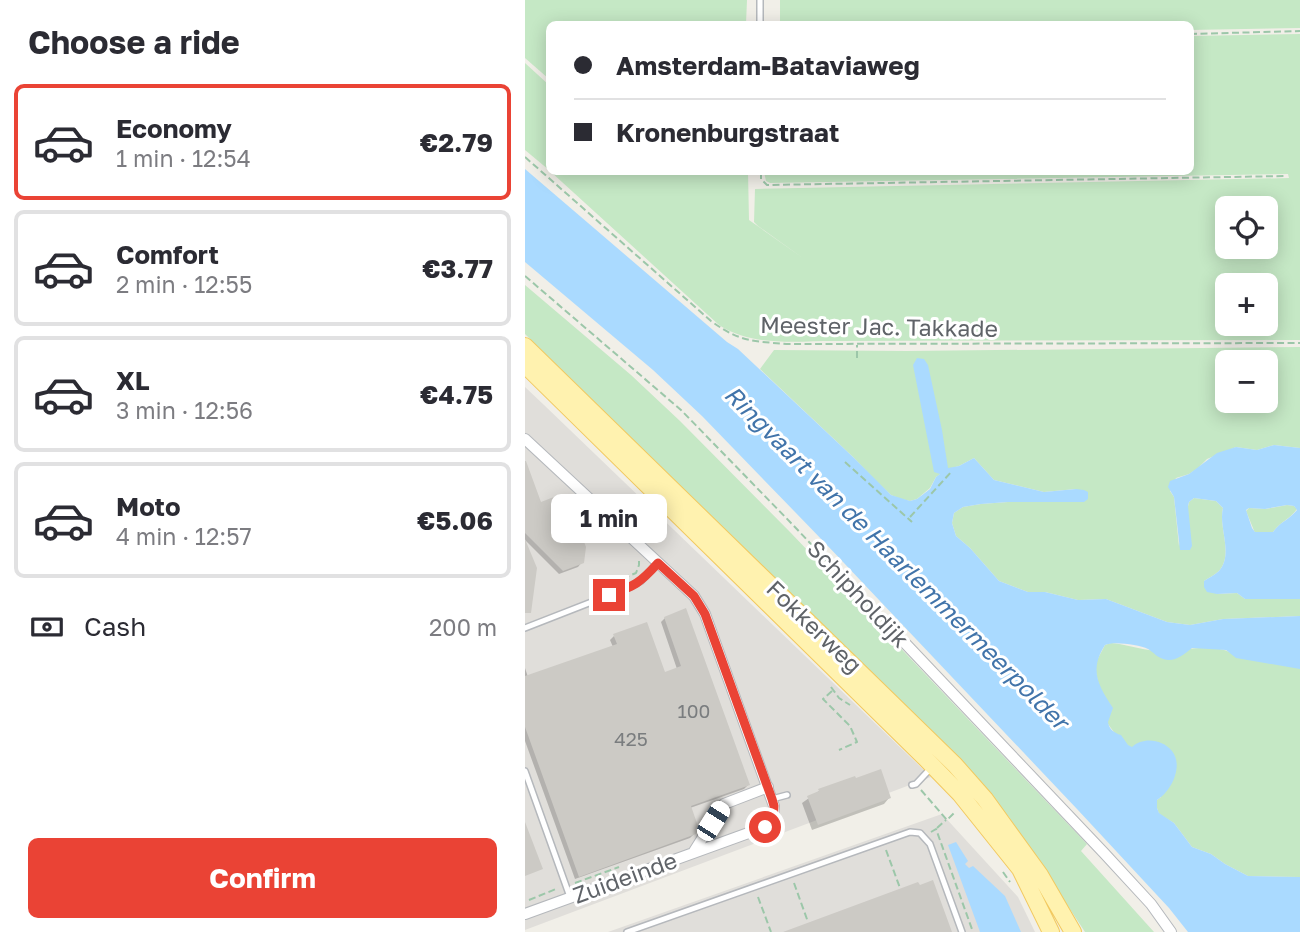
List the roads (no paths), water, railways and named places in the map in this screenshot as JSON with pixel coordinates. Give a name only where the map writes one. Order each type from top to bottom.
[{"type":"main road","name":"Fokkerweg","points":[[525,346],[955,765],[985,799],[1033,864],[1073,932]]},
{"type":"main road","name":"Fokkerweg","points":[[525,365],[960,794],[1020,869],[1051,932]]},
{"type":"street","points":[[525,439],[694,596],[705,614],[772,799]]},
{"type":"street","name":"Schipholdijk","points":[[903,641],[1151,904],[1171,932]]},
{"type":"street","points":[[693,854],[724,804],[768,787]]},
{"type":"street","name":"Zuideinde","points":[[525,914],[765,827],[773,819],[772,799]]},
{"type":"lane","points":[[760,0],[760,21]]},
{"type":"lane","points":[[525,628],[630,587],[641,581],[658,563]]},
{"type":"lane","points":[[914,785],[933,766]]},
{"type":"lane","points":[[525,771],[570,897]]},
{"type":"lane","points":[[772,799],[787,795]]},
{"type":"lane","points":[[627,932],[911,832],[920,833],[930,844],[962,932]]},
{"type":"water","name":"Ringvaart van de Haarlemmermeerpolder","points":[[525,169],[738,349],[891,495],[910,501],[917,499],[930,489],[940,474],[934,472],[913,365],[917,358],[924,359],[928,365],[948,468],[974,458],[994,480],[1044,492],[1076,489],[1088,492],[1088,499],[1084,502],[981,504],[963,507],[954,513],[952,523],[956,536],[999,581],[1028,592],[1045,592],[1078,600],[1106,599],[1167,622],[1190,625],[1223,619],[1300,616],[1300,669],[1236,658],[1226,650],[1192,648],[1180,657],[1167,660],[1144,648],[1114,643],[1105,645],[1100,654],[1097,677],[1113,708],[1109,727],[1132,747],[1141,742],[1158,742],[1168,747],[1175,757],[1177,764],[1174,778],[1167,791],[1157,800],[1159,813],[1174,823],[1192,847],[1211,854],[1248,876],[1300,877],[1300,932],[1188,932],[1077,809],[702,416],[653,370],[525,262]]},
{"type":"water","points":[[1274,445],[1300,448],[1300,599],[1245,599],[1237,593],[1207,592],[1204,581],[1219,571],[1226,549],[1223,508],[1216,501],[1194,498],[1189,502],[1192,546],[1190,550],[1180,550],[1174,497],[1168,487],[1170,481],[1189,474],[1217,453],[1236,447],[1257,450]],"holes":[[[1294,506],[1297,510],[1273,532],[1255,532],[1246,510]]]},
{"type":"water","points":[[956,842],[968,861],[965,864],[969,868],[973,866],[1005,896],[1021,932],[980,932],[948,845]]}]
